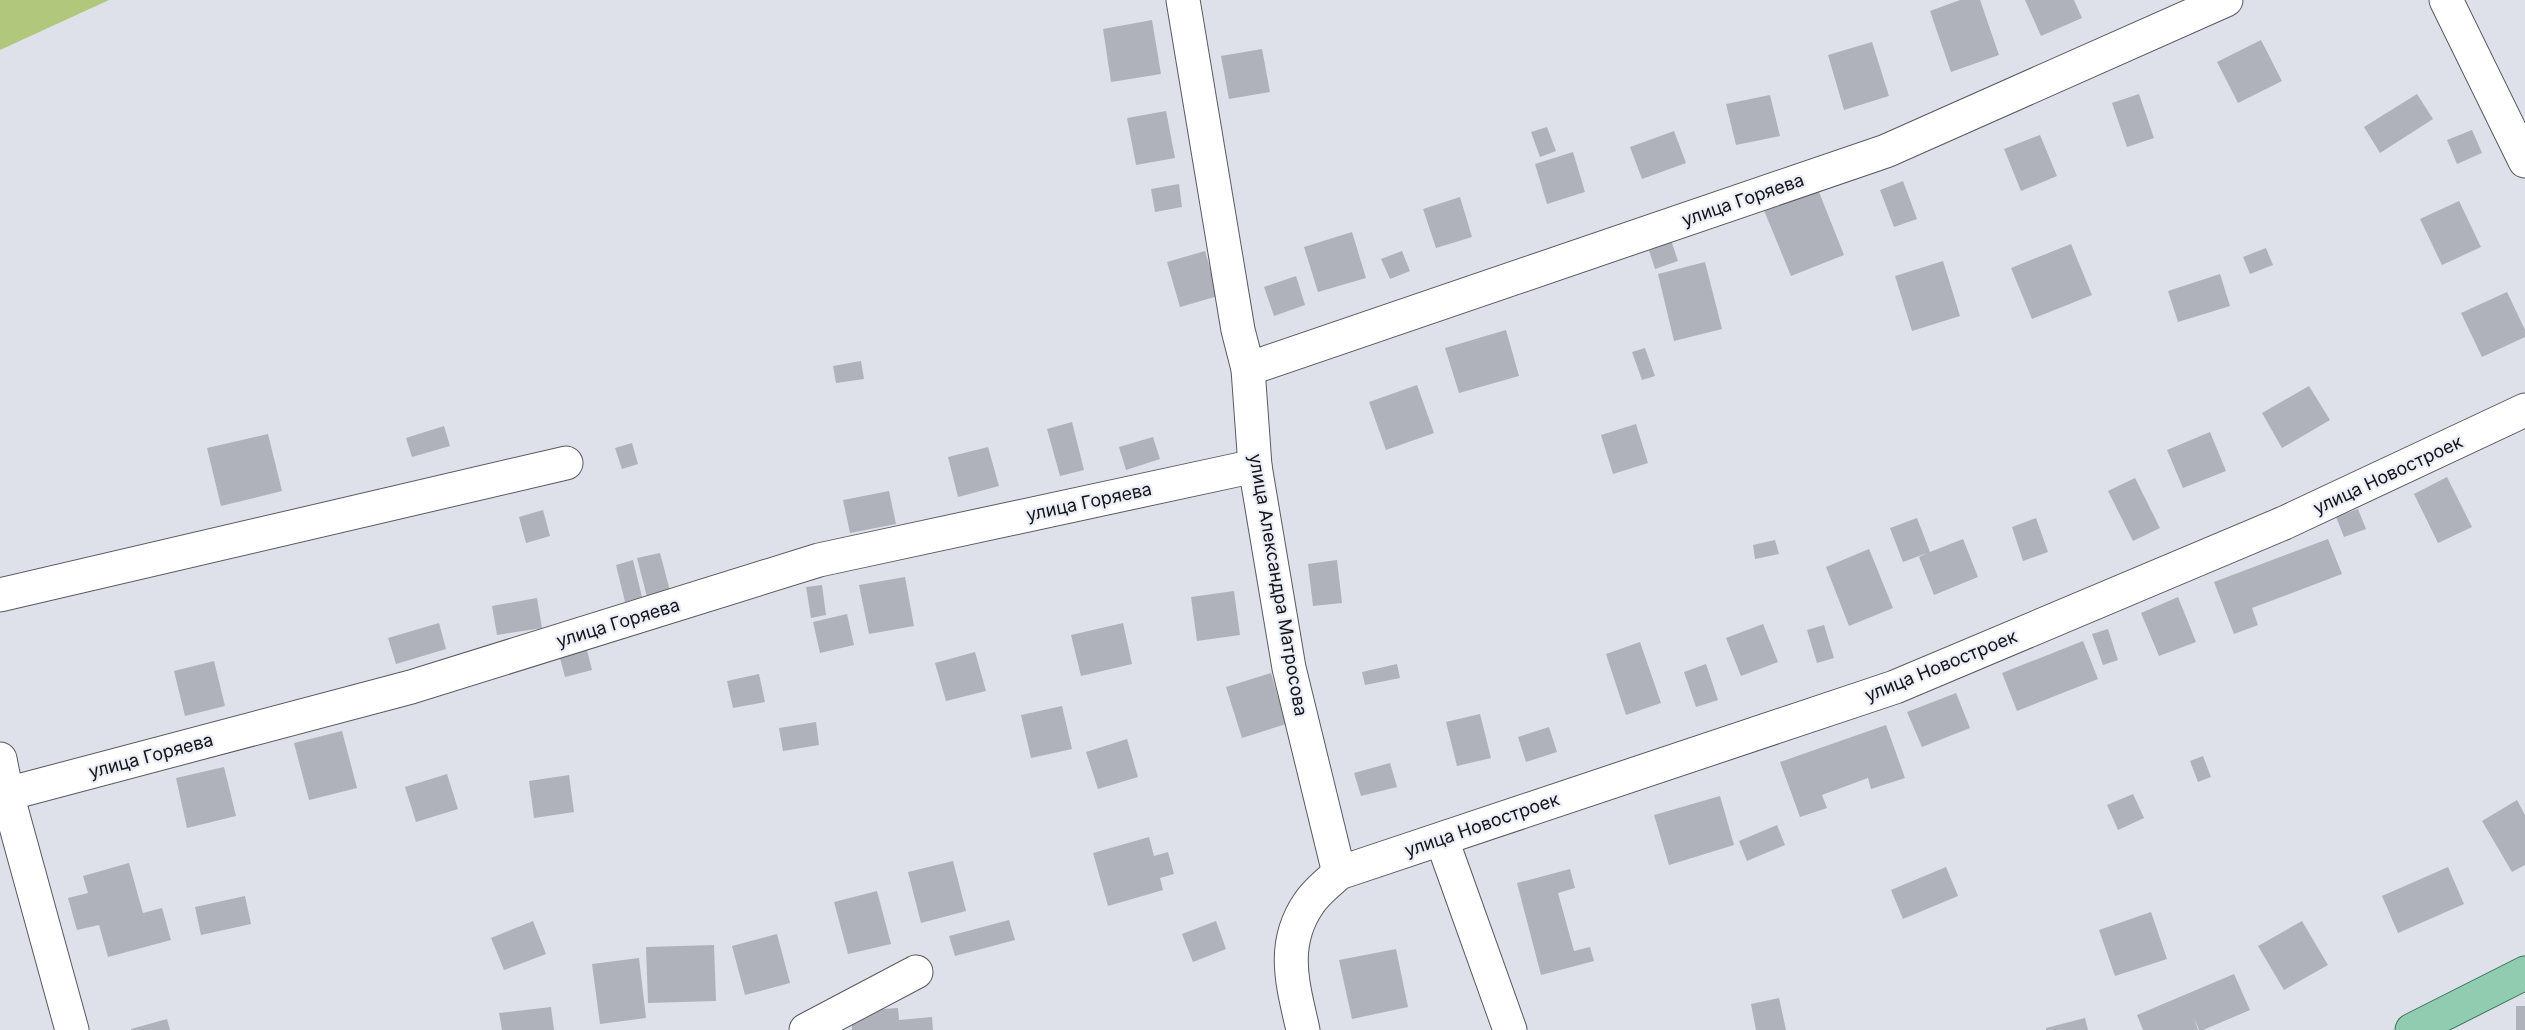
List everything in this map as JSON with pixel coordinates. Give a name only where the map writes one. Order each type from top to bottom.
[{"type":"main road","points":[[2412,1030],[2450,1019],[2525,973]]},
{"type":"street","name":"улица Александра Матросова","points":[[1183,0],[1238,330],[1248,369],[1255,466],[1289,668],[1339,873]]},
{"type":"street","name":"улица Горяева","points":[[1248,369],[1886,151],[2226,0]]},
{"type":"street","points":[[2446,0],[2525,161]]},
{"type":"street","name":"улица Новостроек","points":[[1339,873],[1895,687],[2284,523],[2525,410]]},
{"type":"street","points":[[0,595],[566,463]]},
{"type":"street","name":"улица Горяева","points":[[4,803],[411,687],[819,560],[1255,466]]},
{"type":"street","points":[[0,759],[4,803],[72,1030]]},
{"type":"street","points":[[1442,840],[1510,1030]]},
{"type":"street","points":[[1303,1030],[1290,972],[1293,935],[1309,902],[1339,873]]},
{"type":"street","points":[[806,1030],[916,972]]},
{"type":"green space","points":[[0,0],[109,0],[0,50]]},
{"type":"building","points":[[1960,0],[1980,0],[1999,55],[1951,72],[1930,11]]},
{"type":"building","points":[[2025,0],[2074,0],[2082,18],[2041,36]]},
{"type":"building","points":[[1152,20],[1161,74],[1111,82],[1103,29]]},
{"type":"building","points":[[2261,40],[2282,81],[2238,103],[2217,62]]},
{"type":"building","points":[[1872,42],[1889,96],[1844,110],[1828,55]]},
{"type":"building","points":[[1262,49],[1270,92],[1229,99],[1221,56]]},
{"type":"building","points":[[2139,94],[2154,138],[2127,147],[2112,103]]},
{"type":"building","points":[[2417,94],[2433,119],[2380,153],[2364,127]]},
{"type":"building","points":[[1770,95],[1780,136],[1736,145],[1726,104]]},
{"type":"building","points":[[1166,111],[1175,158],[1136,165],[1127,118]]},
{"type":"building","points":[[1547,127],[1556,151],[1540,157],[1531,132]]},
{"type":"building","points":[[2472,130],[2482,153],[2457,164],[2447,140]]},
{"type":"building","points":[[1674,131],[1686,163],[1642,179],[1630,147]]},
{"type":"building","points":[[2040,135],[2057,176],[2021,191],[2004,149]]},
{"type":"building","points":[[1573,152],[1585,192],[1547,204],[1535,164]]},
{"type":"building","points":[[1903,181],[1917,219],[1894,227],[1880,190]]},
{"type":"building","points":[[1179,184],[1182,207],[1155,212],[1151,189]]},
{"type":"building","points":[[1817,187],[1844,255],[1791,276],[1763,208]]},
{"type":"building","points":[[1460,197],[1472,237],[1436,248],[1423,209]]},
{"type":"building","points":[[2459,201],[2481,247],[2442,265],[2420,219]]},
{"type":"building","points":[[1352,232],[1366,278],[1318,292],[1304,247]]},
{"type":"building","points":[[1669,234],[1678,261],[1655,269],[1646,241]]},
{"type":"building","points":[[2071,244],[2092,295],[2032,319],[2011,268]]},
{"type":"building","points":[[2266,248],[2273,265],[2250,274],[2243,257]]},
{"type":"building","points":[[1205,251],[1218,296],[1180,307],[1167,262]]},
{"type":"building","points":[[1402,251],[1410,271],[1390,279],[1381,259]]},
{"type":"building","points":[[1943,261],[1960,316],[1912,331],[1895,276]]},
{"type":"building","points":[[1705,262],[1722,329],[1674,341],[1658,274]]},
{"type":"building","points":[[2220,274],[2230,306],[2178,322],[2168,291]]},
{"type":"building","points":[[1296,276],[1305,305],[1274,316],[1264,287]]},
{"type":"building","points":[[2507,292],[2525,330],[2525,337],[2482,357],[2461,313]]},
{"type":"building","points":[[1506,330],[1519,376],[1459,393],[1445,348]]},
{"type":"building","points":[[1645,348],[1655,376],[1642,380],[1632,352]]},
{"type":"building","points":[[861,361],[864,379],[836,383],[833,366]]},
{"type":"building","points":[[1417,385],[1434,433],[1386,450],[1369,402]]},
{"type":"building","points":[[2309,386],[2330,420],[2282,448],[2262,413]]},
{"type":"building","points":[[1072,422],[1084,470],[1060,476],[1047,429]]},
{"type":"building","points":[[1636,424],[1648,463],[1613,474],[1601,435]]},
{"type":"building","points":[[444,426],[450,446],[412,457],[406,438]]},
{"type":"building","points":[[2210,432],[2226,471],[2183,488],[2167,450]]},
{"type":"building","points":[[268,434],[282,491],[221,506],[207,448]]},
{"type":"building","points":[[1153,437],[1160,459],[1126,470],[1119,447]]},
{"type":"building","points":[[632,443],[638,464],[622,469],[615,448]]},
{"type":"building","points":[[988,447],[999,486],[958,497],[948,457]]},
{"type":"building","points":[[2447,477],[2472,527],[2438,543],[2414,494]]},
{"type":"building","points":[[2135,478],[2160,528],[2133,541],[2108,491]]},
{"type":"building","points":[[889,491],[896,524],[850,533],[843,500]]},
{"type":"building","points":[[2358,509],[2366,529],[2344,537],[2336,517]]},
{"type":"building","points":[[543,510],[550,536],[526,543],[519,517]]},
{"type":"building","points":[[1917,518],[1930,552],[1963,539],[1978,577],[1934,595],[1919,557],[1927,553],[1903,562],[1890,528]]},
{"type":"building","points":[[2036,518],[2048,552],[2023,561],[2012,527]]},
{"type":"building","points":[[2328,539],[2342,574],[2252,608],[2258,625],[2234,634],[2214,582]]},
{"type":"building","points":[[1775,540],[1779,554],[1755,559],[1753,545]]},
{"type":"building","points":[[1869,549],[1893,608],[1849,626],[1826,567]]},
{"type":"building","points":[[660,553],[670,591],[647,597],[637,558]]},
{"type":"building","points":[[633,560],[642,597],[625,602],[616,565]]},
{"type":"building","points":[[1337,560],[1342,603],[1313,606],[1308,564]]},
{"type":"building","points":[[905,577],[914,626],[869,634],[859,585]]},
{"type":"building","points":[[822,585],[826,615],[811,618],[806,587]]},
{"type":"building","points":[[1234,591],[1240,635],[1197,641],[1191,597]]},
{"type":"building","points":[[2178,597],[2196,642],[2159,656],[2141,613]]},
{"type":"building","points":[[537,598],[542,628],[497,635],[492,606]]},
{"type":"building","points":[[847,614],[854,645],[820,653],[813,622]]},
{"type":"building","points":[[439,623],[446,649],[396,664],[388,638]]},
{"type":"building","points":[[1123,623],[1132,664],[1081,676],[1071,635]]},
{"type":"building","points":[[1763,624],[1778,662],[1741,676],[1726,638]]},
{"type":"building","points":[[1824,625],[1834,658],[1817,663],[1807,630]]},
{"type":"building","points":[[2108,629],[2118,660],[2103,665],[2092,634]]},
{"type":"building","points":[[2083,641],[2098,679],[2017,711],[2002,673]]},
{"type":"building","points":[[1640,642],[1661,703],[1626,715],[1606,654]]},
{"type":"building","points":[[587,650],[592,670],[565,677],[560,658]]},
{"type":"building","points":[[975,652],[986,691],[946,701],[935,663]]},
{"type":"building","points":[[214,661],[225,706],[185,716],[174,671]]},
{"type":"building","points":[[1397,664],[1400,678],[1365,685],[1362,672]]},
{"type":"building","points":[[1706,664],[1718,700],[1696,707],[1684,672]]},
{"type":"building","points":[[1271,673],[1286,724],[1242,738],[1226,687]]},
{"type":"building","points":[[759,674],[765,702],[733,708],[727,681]]},
{"type":"building","points":[[1956,693],[1970,728],[1922,747],[1907,712]]},
{"type":"building","points":[[1062,706],[1072,749],[1031,758],[1021,715]]},
{"type":"building","points":[[1480,714],[1491,758],[1457,766],[1446,722]]},
{"type":"building","points":[[816,722],[819,745],[783,751],[779,728]]},
{"type":"building","points":[[1886,725],[1905,778],[1871,789],[1868,778],[1822,795],[1827,808],[1800,817],[1780,762]]},
{"type":"building","points":[[1549,727],[1557,752],[1526,762],[1518,737]]},
{"type":"building","points":[[342,731],[357,788],[309,800],[294,743]]},
{"type":"building","points":[[1127,739],[1138,777],[1098,789],[1086,752]]},
{"type":"building","points":[[2203,756],[2211,777],[2198,782],[2190,761]]},
{"type":"building","points":[[1390,763],[1397,787],[1361,796],[1354,773]]},
{"type":"building","points":[[224,767],[236,816],[187,828],[176,778]]},
{"type":"building","points":[[447,774],[458,809],[416,822],[405,787]]},
{"type":"building","points":[[569,775],[574,812],[534,818],[529,781]]},
{"type":"building","points":[[2133,794],[2144,818],[2118,830],[2107,805]]},
{"type":"building","points":[[1720,796],[1734,845],[1669,865],[1654,815]]},
{"type":"building","points":[[2517,800],[2525,815],[2525,865],[2512,872],[2482,821]]},
{"type":"building","points":[[1777,825],[1785,845],[1747,861],[1739,841]]},
{"type":"building","points":[[1149,837],[1154,856],[1168,852],[1174,874],[1160,878],[1163,890],[1108,906],[1093,853]]},
{"type":"building","points":[[953,861],[966,911],[921,923],[908,872]]},
{"type":"building","points":[[129,863],[143,913],[162,908],[171,940],[108,957],[99,925],[77,930],[68,898],[88,893],[83,876]]},
{"type":"building","points":[[1946,867],[1958,896],[1903,919],[1891,890]]},
{"type":"building","points":[[2448,867],[2464,904],[2398,933],[2382,896]]},
{"type":"building","points":[[1570,869],[1575,888],[1558,893],[1574,951],[1590,947],[1594,961],[1541,975],[1517,883]]},
{"type":"building","points":[[877,891],[891,944],[848,954],[834,902]]},
{"type":"building","points":[[245,896],[251,924],[201,935],[195,907]]},
{"type":"building","points":[[2151,912],[2167,959],[2115,976],[2099,930]]},
{"type":"building","points":[[1009,920],[1015,940],[955,956],[949,936]]},
{"type":"building","points":[[533,921],[546,954],[504,970],[491,938]]},
{"type":"building","points":[[1216,921],[1226,949],[1193,962],[1182,934]]},
{"type":"building","points":[[2302,921],[2328,965],[2284,990],[2258,946]]},
{"type":"building","points":[[777,934],[790,983],[745,995],[732,946]]},
{"type":"building","points":[[714,945],[716,1001],[648,1003],[646,947]]},
{"type":"building","points":[[1396,949],[1408,1007],[1352,1019],[1339,960]]},
{"type":"building","points":[[639,958],[646,1018],[600,1024],[592,964]]},
{"type":"building","points":[[2234,974],[2250,1010],[2203,1030],[2199,1030],[2194,1018],[2198,1030],[2143,1030],[2137,1015]]},
{"type":"building","points":[[1779,998],[1786,1030],[1756,1030],[1751,1004]]},
{"type":"building","points":[[2516,1006],[2525,1006],[2525,1030],[2516,1030]]},
{"type":"building","points":[[551,1007],[554,1030],[502,1030],[499,1013]]},
{"type":"building","points":[[898,1008],[899,1020],[932,1017],[933,1030],[852,1030],[851,1011]]},
{"type":"building","points":[[2085,1018],[2088,1030],[2046,1030],[2046,1028]]},
{"type":"building","points":[[167,1019],[170,1030],[131,1030],[131,1029]]}]
